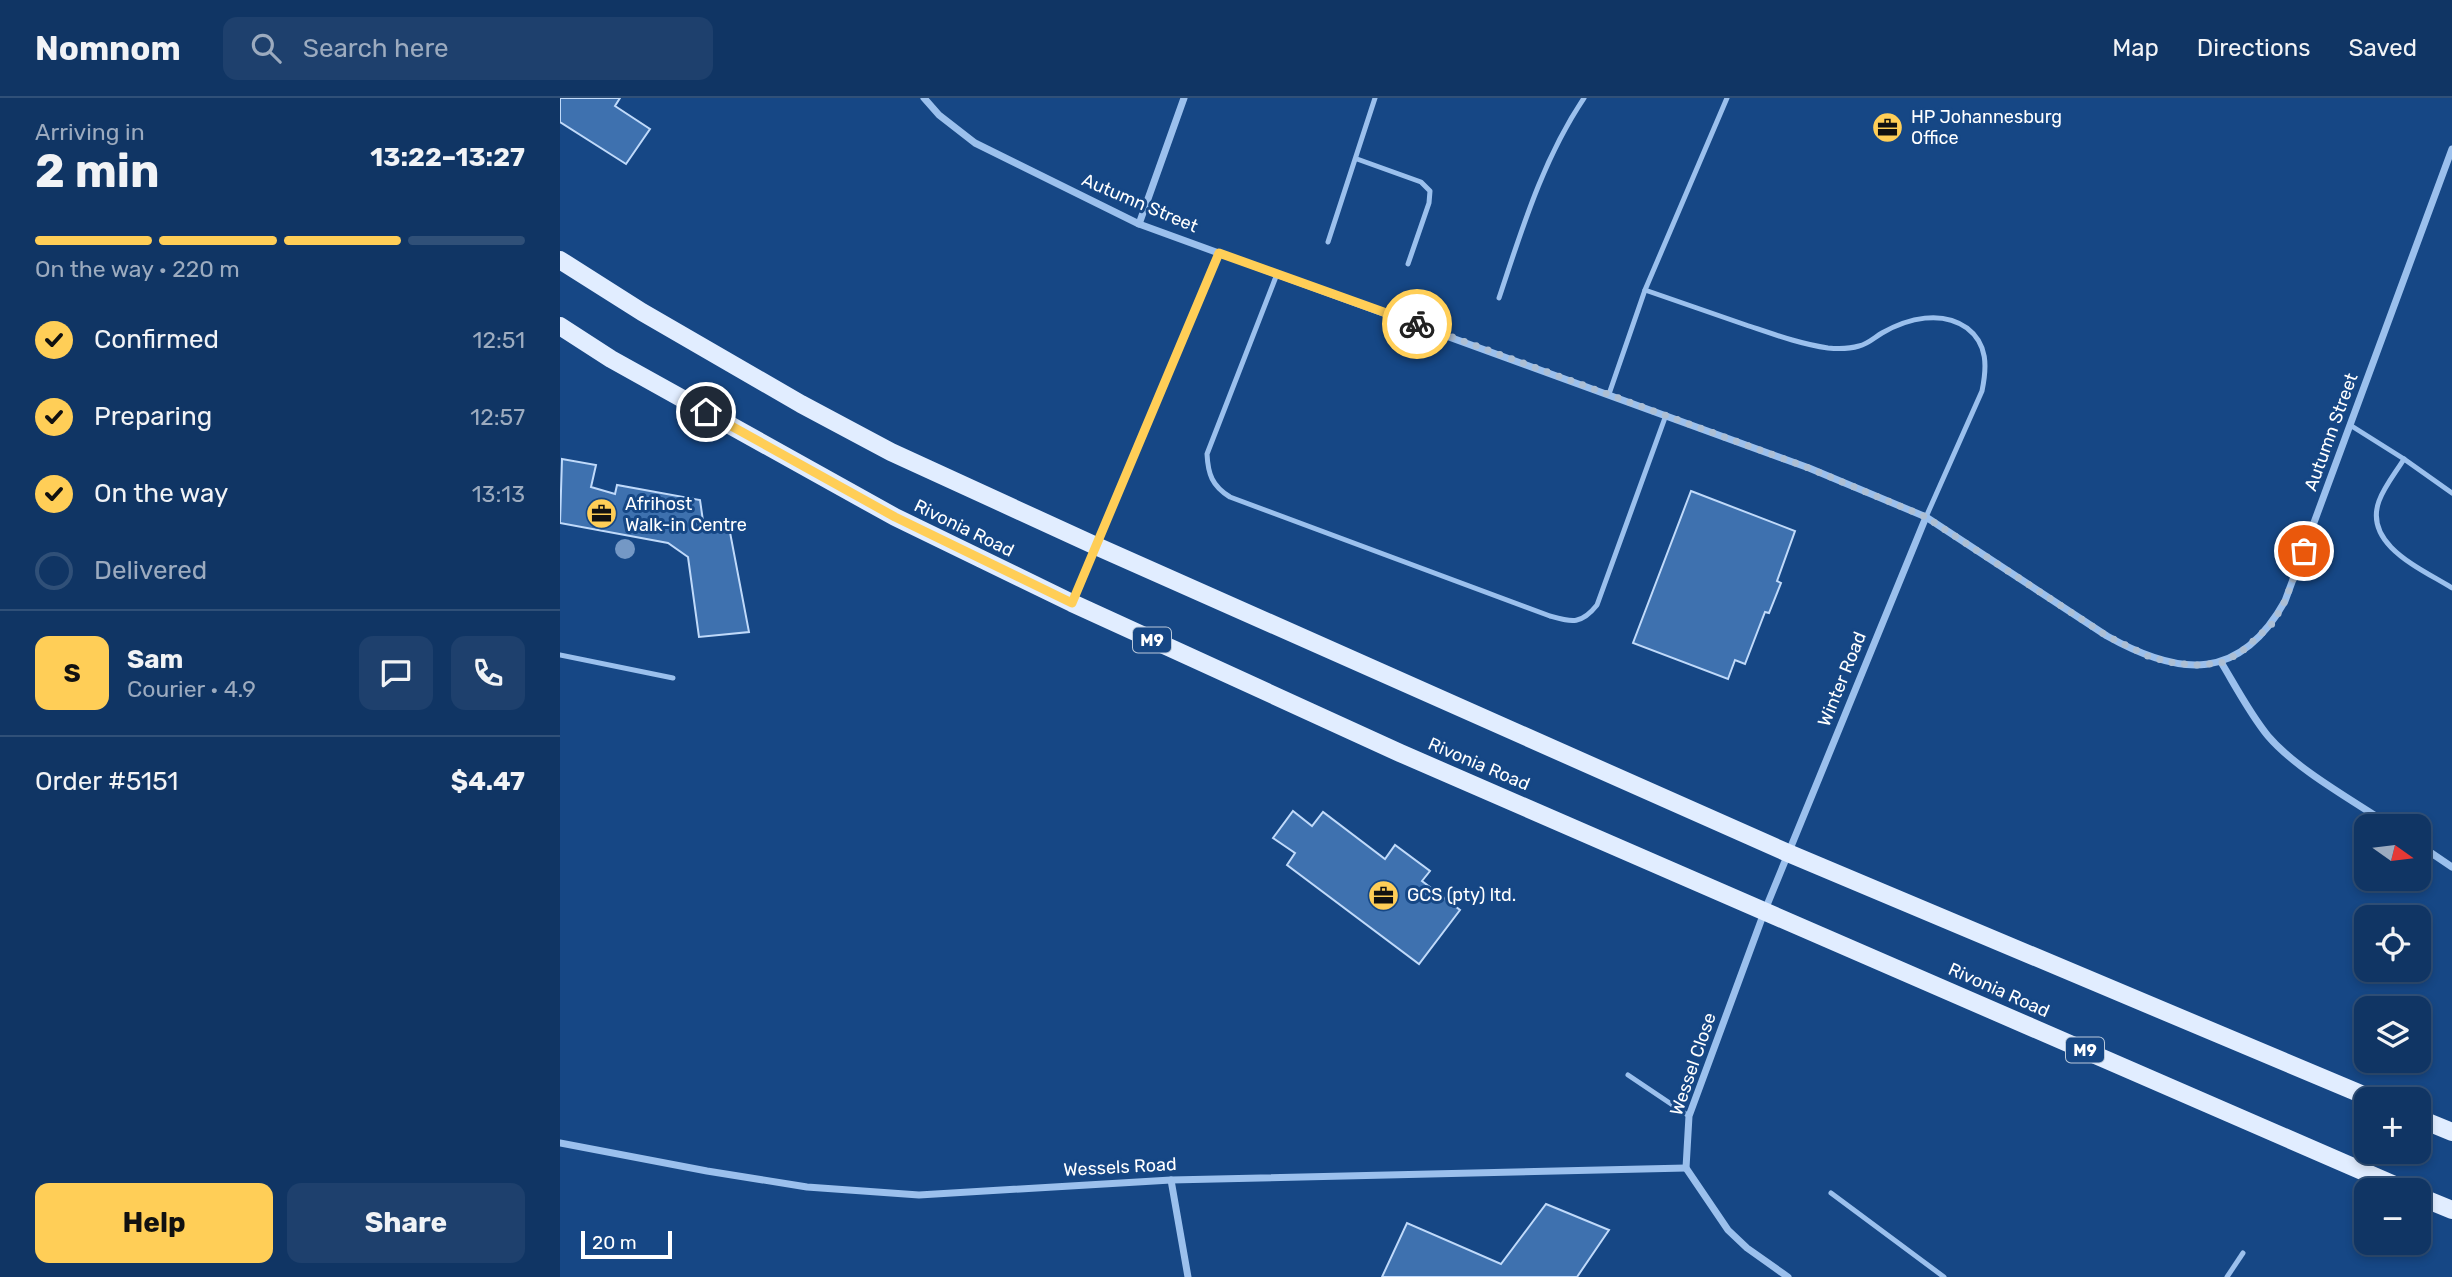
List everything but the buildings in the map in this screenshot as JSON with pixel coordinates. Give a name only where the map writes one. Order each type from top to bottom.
[{"type":"main road","points":[[560,260],[642,312],[801,404],[891,452],[1096,546],[1788,853],[2354,1091]]},
{"type":"main road","name":"Rivonia Road","points":[[560,326],[611,359],[895,517],[1072,603],[1400,753],[2378,1178]]},
{"type":"main road","points":[[2431,1123],[2452,1132]]},
{"type":"main road","points":[[2431,1201],[2452,1210]]},
{"type":"street","name":"Autumn Street","points":[[923,98],[939,115],[975,144],[1139,224],[1809,468],[1926,517],[2130,649],[2174,663],[2197,665],[2221,663],[2240,653],[2273,623],[2285,601],[2452,149]]},
{"type":"street","points":[[1139,224],[1184,98]]},
{"type":"street","points":[[1072,603],[1219,253]]},
{"type":"street","name":"Winter Road","points":[[1765,911],[1926,517]]},
{"type":"street","points":[[2221,663],[2269,737],[2287,754],[2374,814]]},
{"type":"street","points":[[2431,853],[2452,867]]},
{"type":"street","name":"Wessel Close","points":[[1686,1168],[1689,1116],[1765,911]]},
{"type":"street","name":"Wessels Road","points":[[560,1143],[807,1187],[919,1195],[1171,1180],[1686,1168]]},
{"type":"street","points":[[1686,1168],[1728,1230],[1747,1248],[1787,1277]]},
{"type":"street","points":[[1171,1180],[1188,1277]]},
{"type":"lane","points":[[1328,242],[1357,159],[1374,98]]},
{"type":"lane","points":[[1499,298],[1530,207],[1561,134],[1584,98]]},
{"type":"lane","points":[[1609,394],[1645,290],[1727,98]]},
{"type":"lane","points":[[1357,159],[1421,182],[1430,191],[1429,203],[1408,264]]},
{"type":"lane","points":[[1277,274],[1207,454],[1208,472],[1217,489],[1243,502],[1550,616],[1571,622],[1587,617],[1597,605],[1666,415]]},
{"type":"lane","points":[[1645,290],[1794,341],[1832,349],[1842,350],[1862,345],[1885,331],[1918,318],[1940,317],[1959,323],[1976,335],[1985,353],[1987,369],[1982,391],[1926,517]]},
{"type":"lane","points":[[2350,425],[2452,493]]},
{"type":"lane","points":[[2404,459],[2378,501],[2376,524],[2380,537],[2389,547],[2452,588]]},
{"type":"lane","points":[[560,655],[673,678]]},
{"type":"lane","points":[[1629,1075],[1689,1116]]},
{"type":"lane","points":[[1831,1193],[1944,1277]]},
{"type":"lane","points":[[2227,1277],[2243,1253]]},
{"type":"way so far","points":[[1417,324],[1809,468],[1926,517],[2107,636],[2150,657],[2197,665],[2221,663],[2240,653],[2273,623],[2285,601],[2304,551]]},
{"type":"place","name":"HP Johannesburg Office","points":[[1888,127]]},
{"type":"place","name":"Afrihost Walk-in Centre","points":[[602,514]]},
{"type":"place","name":"GCS (pty) ltd.","points":[[1384,895]]},
{"type":"route","points":[[706,412],[895,517],[1072,603],[1219,253],[1417,324]]}]
